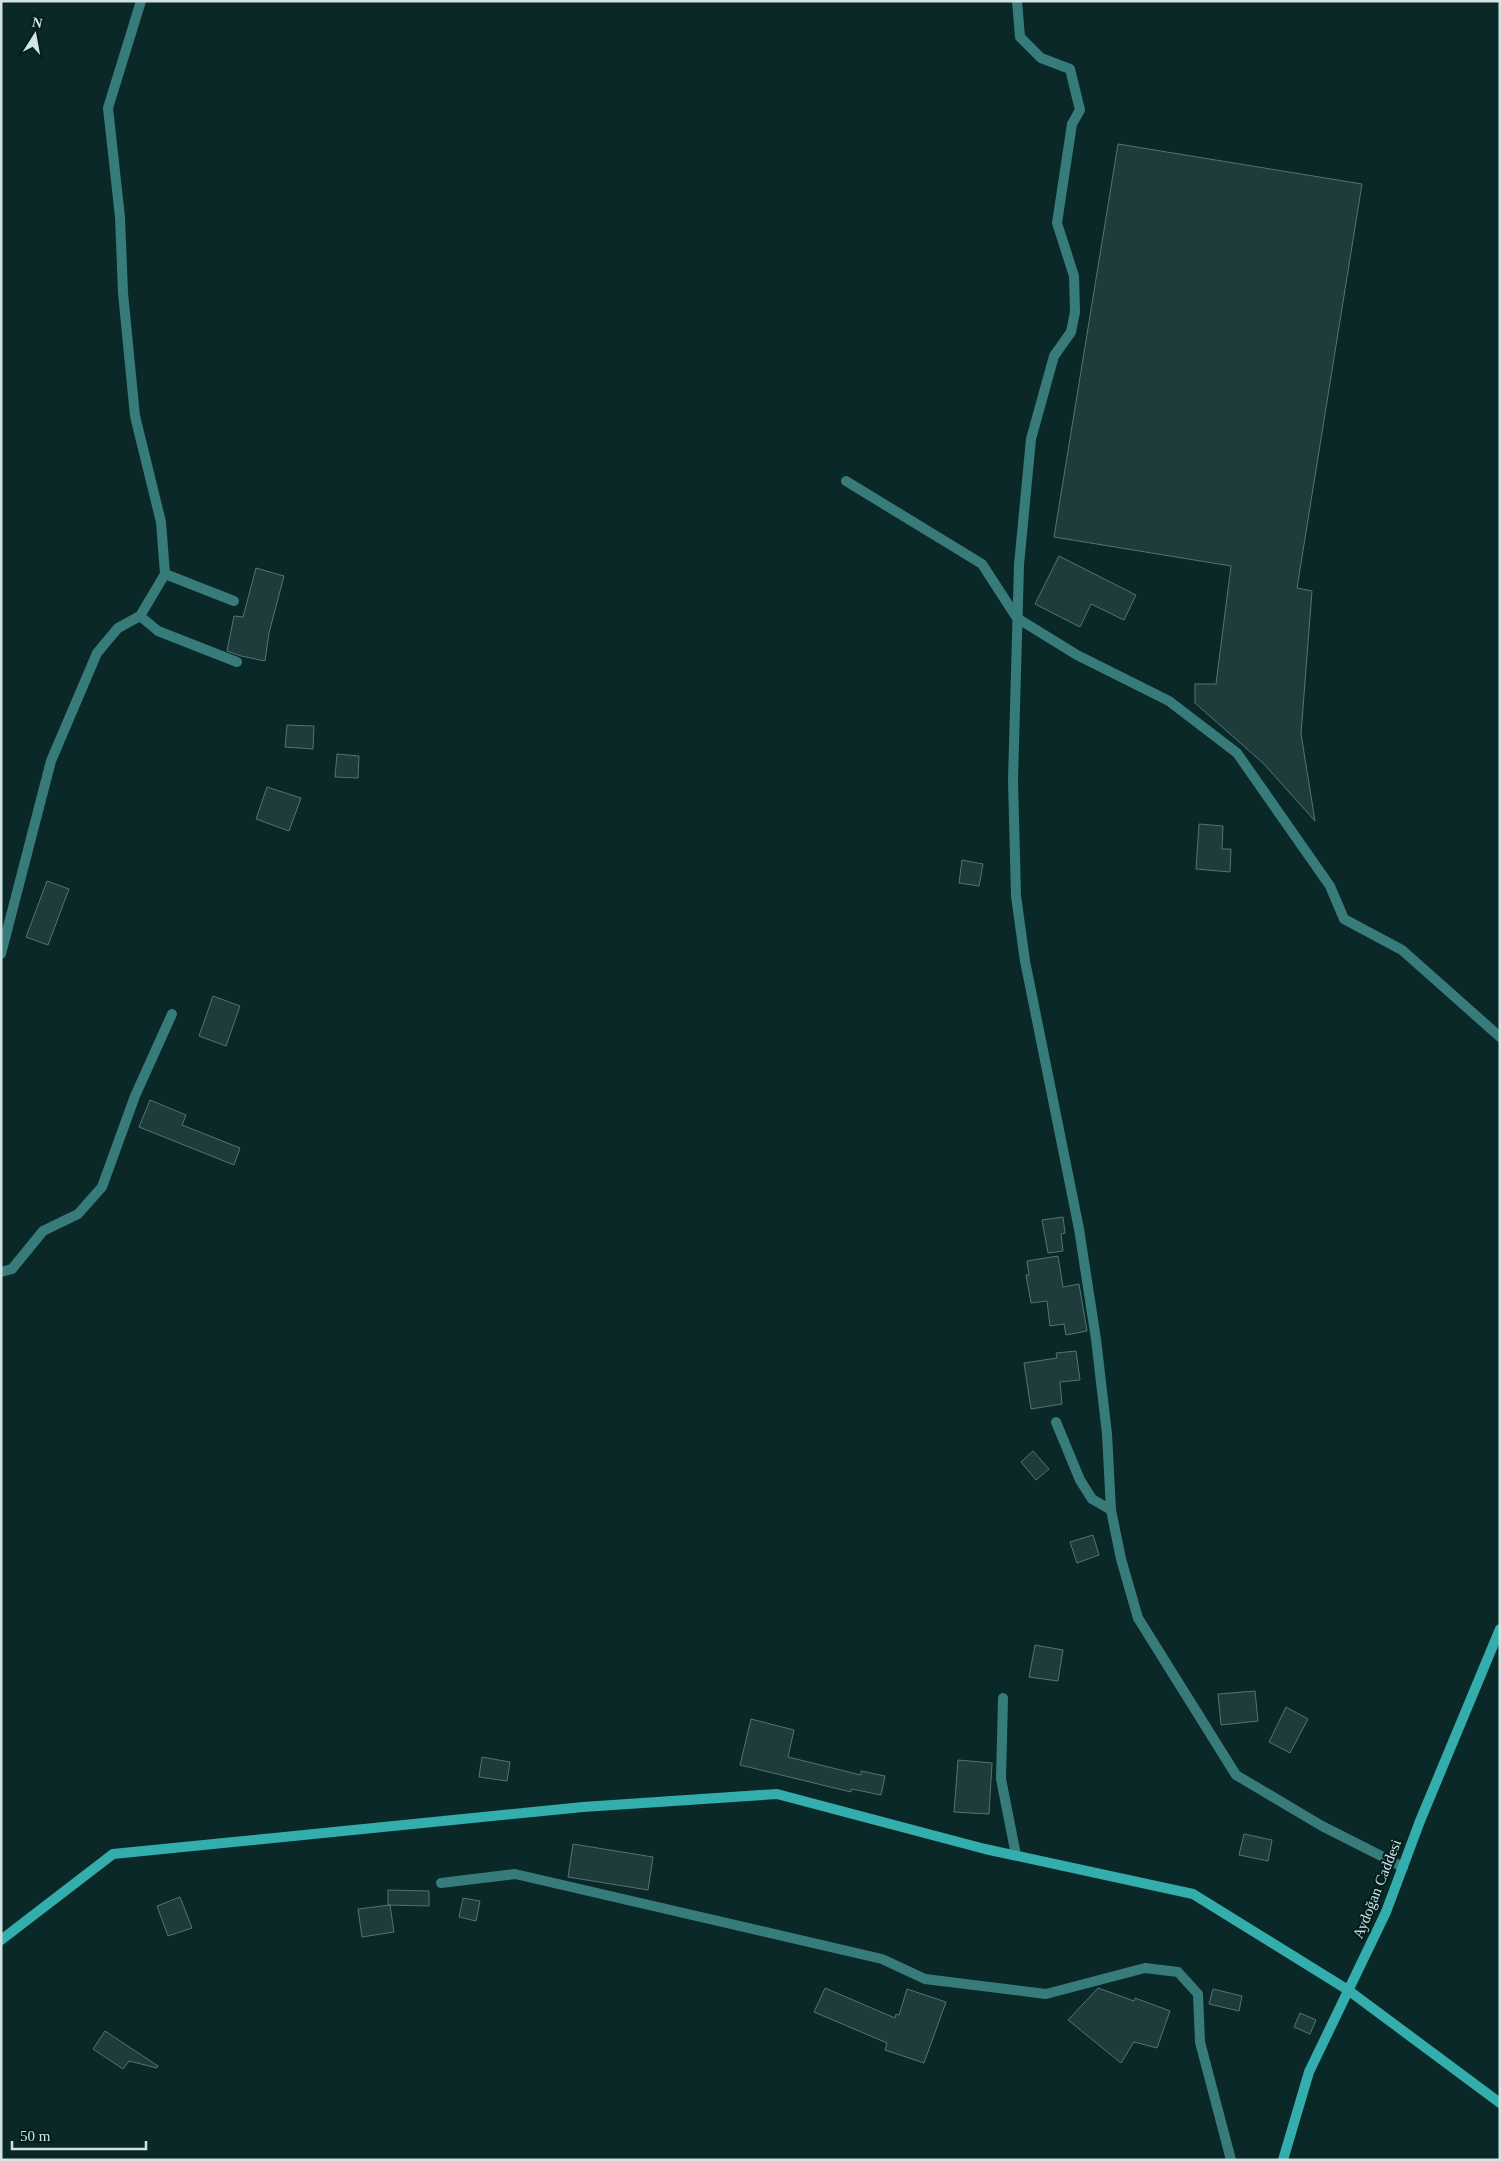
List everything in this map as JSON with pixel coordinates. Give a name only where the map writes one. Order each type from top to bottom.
[{"type":"street","points":[[1,954],[51,761],[97,653],[118,628],[140,616],[165,574],[161,522],[135,416],[123,294],[120,217],[108,108],[141,1]]},
{"type":"street","points":[[1017,1],[1020,37],[1041,58],[1070,69],[1080,110],[1072,124],[1057,223],[1074,276],[1075,312],[1071,332],[1054,356],[1031,439],[1019,565],[1013,780],[1016,896],[1025,961],[1079,1229],[1095,1330],[1107,1434],[1111,1510],[1121,1559],[1138,1618],[1236,1775],[1322,1826],[1403,1867]]},
{"type":"street","points":[[846,481],[982,564],[1017,618],[1077,656],[1169,702],[1236,753],[1330,886],[1344,918],[1402,950],[1500,1037]]},
{"type":"street","points":[[165,574],[234,601]]},
{"type":"street","points":[[140,616],[158,631],[237,662]]},
{"type":"street","points":[[1,1272],[12,1269],[43,1231],[78,1214],[102,1186],[135,1096],[172,1014]]},
{"type":"street","points":[[1056,1422],[1080,1480],[1092,1499],[1111,1510]]},
{"type":"street","name":"Aydoğan Caddesi","points":[[1283,2160],[1309,2072],[1386,1912],[1420,1820],[1500,1629]]},
{"type":"street","points":[[1003,1698],[1001,1779],[1016,1855]]},
{"type":"street","points":[[1,1940],[113,1854],[583,1807],[777,1794],[1016,1855],[1193,1894],[1348,1990],[1500,2103]]},
{"type":"street","points":[[442,1883],[515,1874],[882,1959],[925,1979],[1046,1994],[1145,1968],[1178,1972],[1198,1994],[1200,2042],[1231,2160]]},
{"type":"building","points":[[1118,144],[1362,184],[1297,588],[1312,591],[1301,734],[1315,821],[1263,763],[1195,703],[1195,684],[1216,684],[1231,566],[1054,537]]},
{"type":"building","points":[[1059,556],[1136,595],[1124,620],[1091,604],[1080,627],[1035,604]]},
{"type":"building","points":[[256,568],[284,576],[269,633],[265,661],[227,651],[234,616],[243,617]]},
{"type":"building","points":[[287,725],[314,726],[313,749],[285,747]]},
{"type":"building","points":[[337,754],[359,756],[358,778],[335,777]]},
{"type":"building","points":[[267,787],[301,798],[289,831],[256,819]]},
{"type":"building","points":[[1199,824],[1223,826],[1222,849],[1231,849],[1230,872],[1196,869]]},
{"type":"building","points":[[962,860],[983,864],[979,886],[959,883]]},
{"type":"building","points":[[47,881],[69,889],[48,945],[26,937]]},
{"type":"building","points":[[213,996],[240,1006],[226,1046],[199,1036]]},
{"type":"building","points":[[150,1100],[186,1115],[182,1125],[240,1148],[234,1165],[139,1127]]},
{"type":"building","points":[[1063,1217],[1065,1233],[1061,1234],[1063,1251],[1048,1253],[1042,1220]]},
{"type":"building","points":[[1058,1256],[1063,1287],[1079,1284],[1087,1331],[1066,1335],[1064,1324],[1050,1326],[1047,1301],[1031,1303],[1026,1275],[1029,1275],[1027,1261]]},
{"type":"building","points":[[1076,1351],[1080,1380],[1060,1382],[1062,1404],[1031,1409],[1024,1363],[1057,1358],[1056,1353]]},
{"type":"building","points":[[1033,1451],[1049,1469],[1036,1480],[1021,1462]]},
{"type":"building","points":[[1093,1535],[1099,1555],[1077,1563],[1070,1542]]},
{"type":"building","points":[[1035,1645],[1063,1650],[1058,1681],[1029,1677]]},
{"type":"building","points":[[1255,1691],[1258,1721],[1221,1725],[1218,1694]]},
{"type":"building","points":[[1286,1707],[1308,1719],[1290,1753],[1269,1742]]},
{"type":"building","points":[[751,1719],[794,1730],[788,1757],[861,1775],[861,1771],[885,1776],[881,1795],[852,1789],[851,1792],[740,1765]]},
{"type":"building","points":[[482,1757],[510,1762],[507,1781],[479,1777]]},
{"type":"building","points":[[958,1760],[992,1763],[989,1814],[954,1812]]},
{"type":"building","points":[[1244,1834],[1272,1840],[1268,1861],[1239,1855]]},
{"type":"building","points":[[573,1844],[653,1857],[648,1890],[568,1877]]},
{"type":"building","points":[[388,1890],[429,1891],[429,1906],[388,1905]]},
{"type":"building","points":[[180,1897],[192,1928],[168,1936],[157,1906]]},
{"type":"building","points":[[463,1898],[480,1901],[476,1921],[459,1917]]},
{"type":"building","points":[[390,1905],[394,1932],[362,1937],[358,1909]]},
{"type":"building","points":[[825,1988],[895,2018],[896,2014],[899,2015],[907,1989],[946,2002],[924,2063],[885,2050],[887,2043],[814,2012]]},
{"type":"building","points":[[1098,1988],[1134,2001],[1135,1998],[1170,2011],[1157,2048],[1134,2042],[1121,2063],[1068,2020]]},
{"type":"building","points":[[1213,1989],[1242,1996],[1239,2011],[1209,2004]]},
{"type":"building","points":[[1300,2013],[1316,2020],[1310,2034],[1294,2027]]},
{"type":"building","points":[[105,2031],[158,2066],[157,2068],[129,2061],[123,2069],[93,2049]]}]
